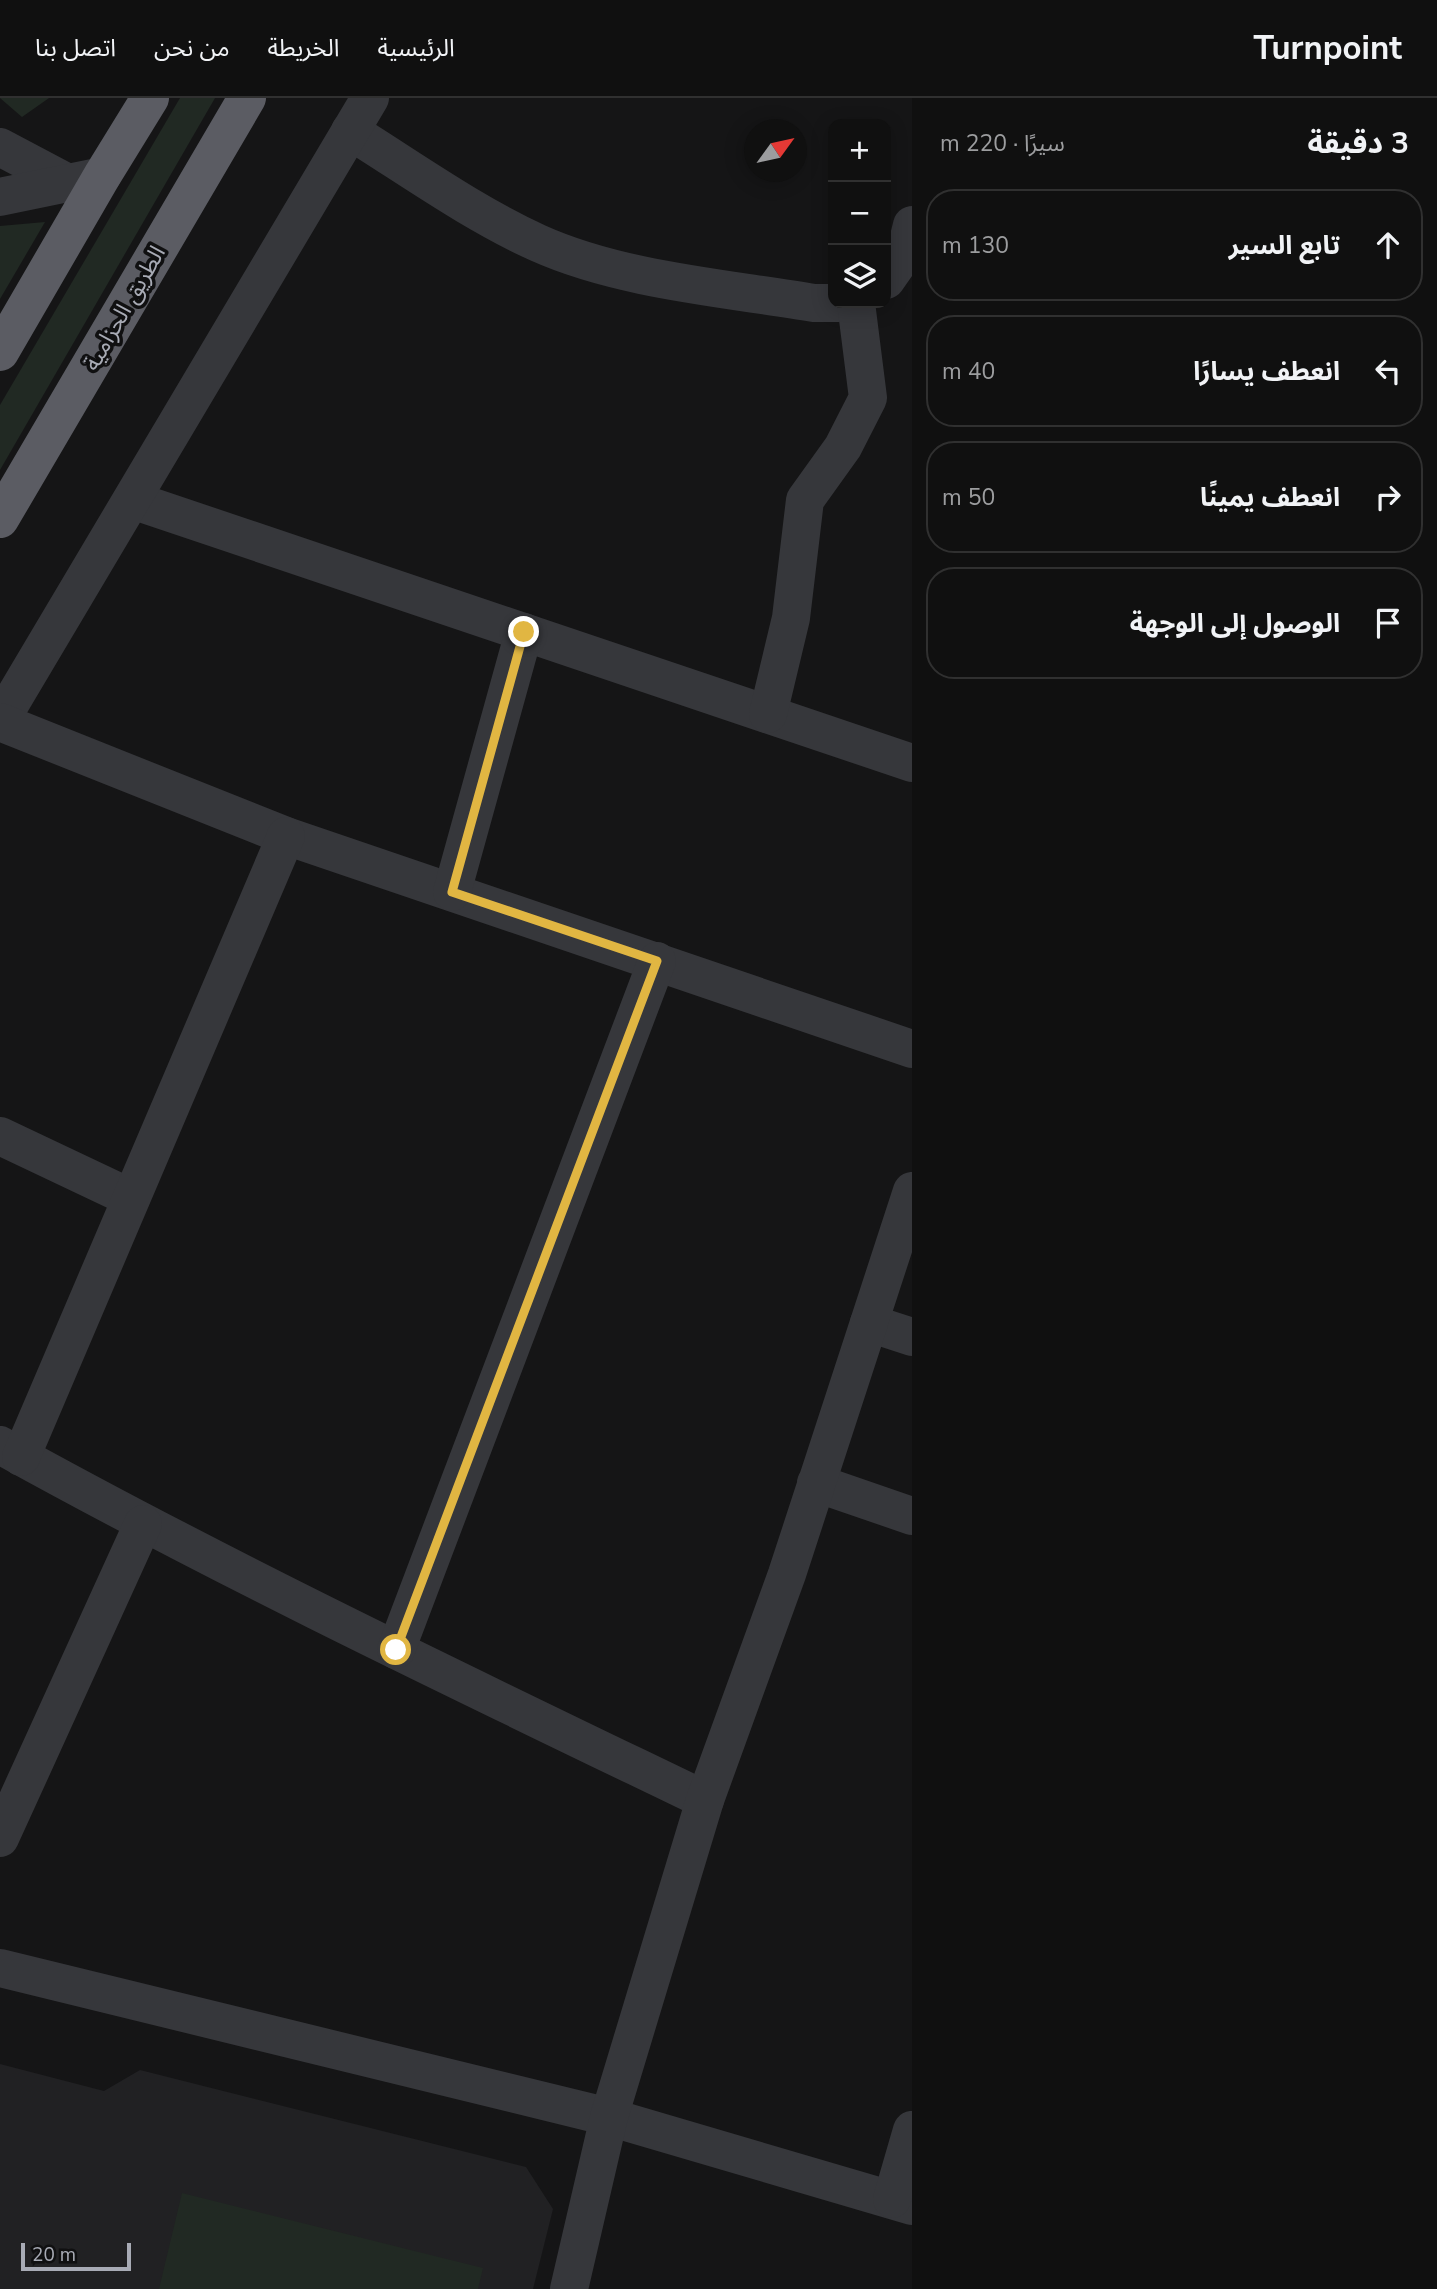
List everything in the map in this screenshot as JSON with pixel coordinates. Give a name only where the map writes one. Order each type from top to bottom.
[{"type":"highway","points":[[0,352],[85,180],[150,98]]},
{"type":"highway","name":"الطريق الحزامية","points":[[0,519],[247,98]]},
{"type":"street","points":[[370,98],[0,722],[285,836],[912,1049]]},
{"type":"street","points":[[350,131],[495,221],[539,243],[596,264],[645,275],[814,303],[828,303]]},
{"type":"street","points":[[0,147],[85,180]]},
{"type":"street","points":[[0,197],[85,180]]},
{"type":"street","points":[[891,273],[905,253],[912,225]]},
{"type":"street","points":[[768,714],[791,618],[805,500],[843,447],[868,398],[857,308]]},
{"type":"street","points":[[132,500],[912,763]]},
{"type":"street","points":[[452,892],[524,632]]},
{"type":"street","points":[[285,836],[131,1198],[10,1451],[143,1524],[705,1800]]},
{"type":"street","points":[[396,1650],[657,961]]},
{"type":"street","points":[[0,1136],[131,1198]]},
{"type":"street","points":[[569,2289],[609,2117],[705,1800],[787,1574],[912,1191]]},
{"type":"street","points":[[869,1323],[912,1337]]},
{"type":"street","points":[[816,1483],[912,1516]]},
{"type":"street","points":[[0,1838],[143,1524]]},
{"type":"street","points":[[0,1968],[609,2117],[902,2202],[912,2130]]},
{"type":"shaded area","points":[[0,98],[49,98],[22,117]]},
{"type":"shaded area","points":[[180,98],[215,98],[0,470],[0,405]]},
{"type":"shaded area","points":[[45,222],[0,299],[0,226]]},
{"type":"shaded area","points":[[0,2064],[104,2091],[140,2070],[526,2167],[553,2209],[533,2289],[0,2289]]},
{"type":"shaded area","points":[[182,2193],[483,2268],[478,2289],[159,2289]]},
{"type":"route","points":[[396,1650],[657,961],[452,892],[524,632]]}]
